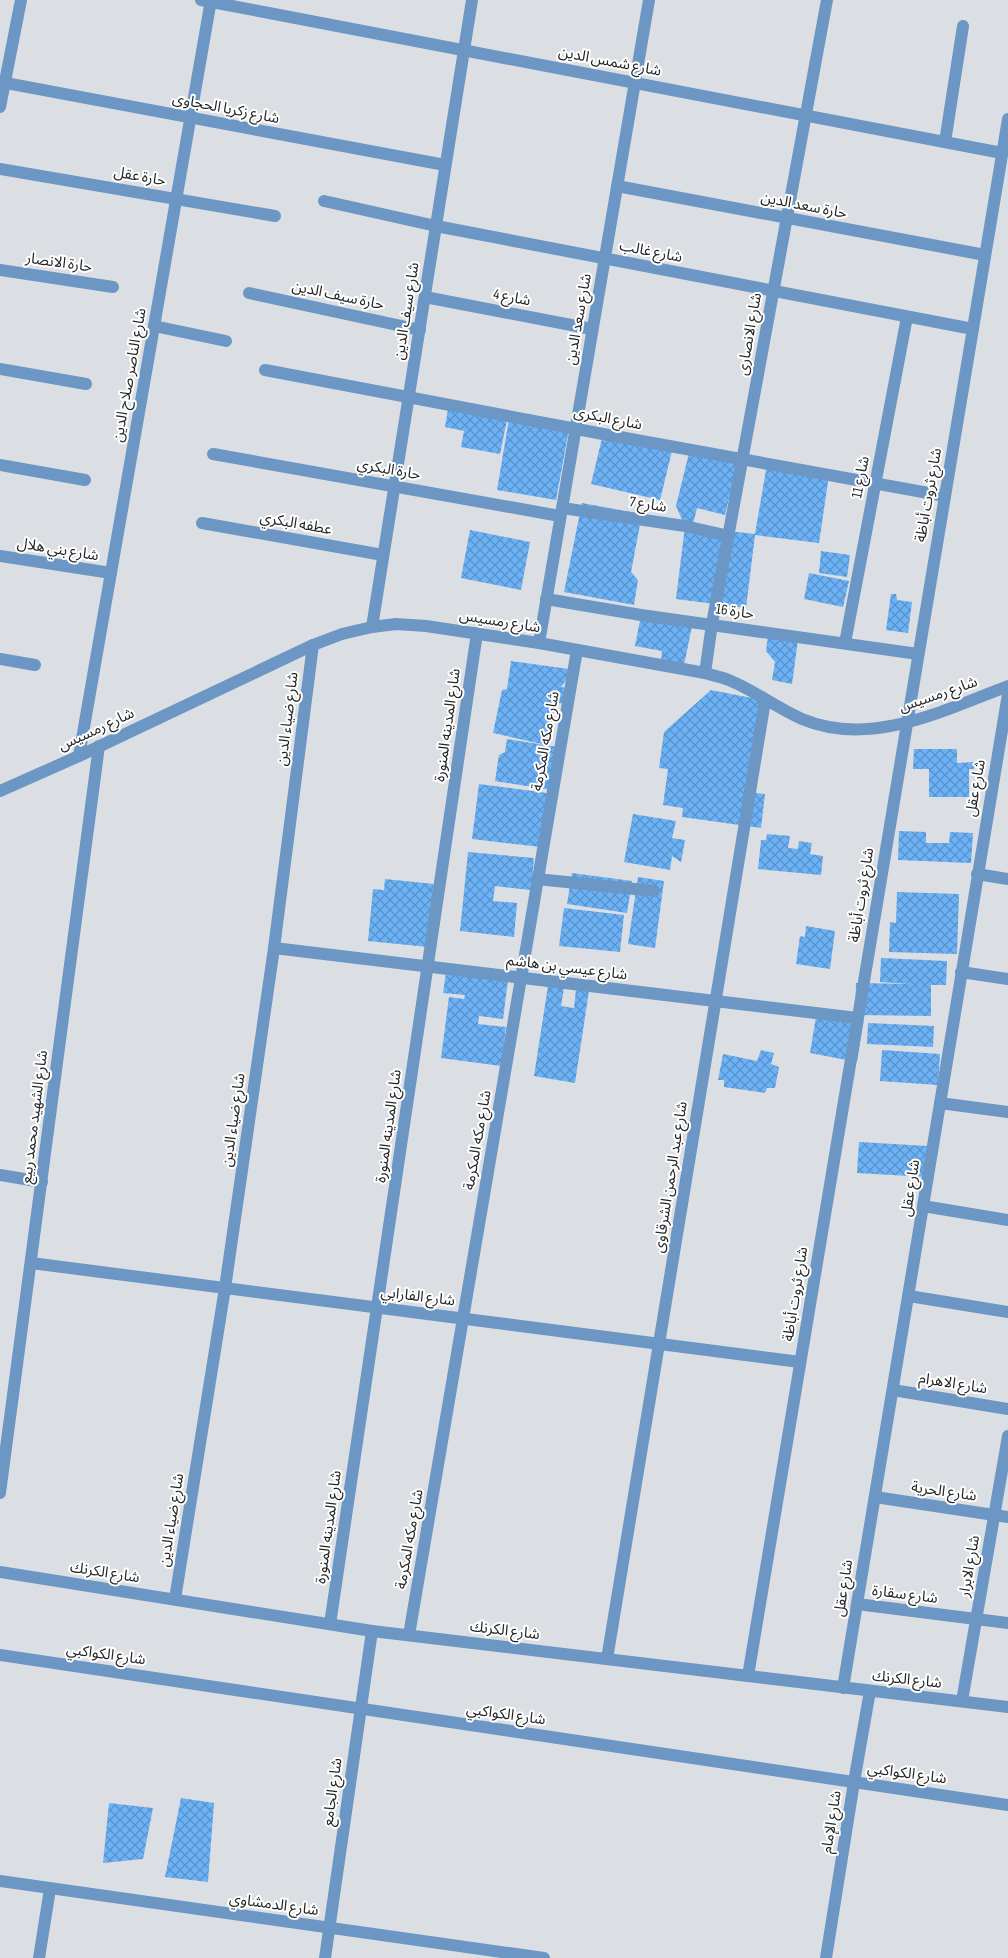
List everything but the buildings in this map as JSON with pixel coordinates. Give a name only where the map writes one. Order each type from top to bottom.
[{"type":"street","points":[[0,107],[2,82],[21,0]]},
{"type":"street","name":"شارع سيف الدين","points":[[372,627],[472,0]]},
{"type":"street","name":"شارع سعد الدين","points":[[539,643],[649,0]]},
{"type":"street","name":"شارع الانصارى","points":[[705,673],[712,624],[827,0]]},
{"type":"street","name":"شارع شمس الدين","points":[[208,1],[1002,153]]},
{"type":"street","name":"شارع الناصر صلاح الدين","points":[[79,756],[191,118],[208,1]]},
{"type":"street","points":[[945,142],[963,26]]},
{"type":"street","name":"شارع زكريا الحجاوى","points":[[2,82],[445,165]]},
{"type":"street","name":"شارع ثروت أباظة","points":[[748,1676],[1008,119]]},
{"type":"street","name":"حارة عقل","points":[[0,169],[275,216]]},
{"type":"street","name":"حارة سعد الدين","points":[[617,186],[985,255]]},
{"type":"street","name":"شارع غالب","points":[[324,201],[436,226],[973,329]]},
{"type":"street","name":"حارة الانصار","points":[[0,270],[113,286]]},
{"type":"street","name":"حارة سيف الدين","points":[[249,293],[420,330]]},
{"type":"street","name":"شارع 4","points":[[425,297],[592,329]]},
{"type":"street","name":"شارع 11","points":[[845,643],[907,317]]},
{"type":"street","points":[[154,326],[226,341]]},
{"type":"street","points":[[0,369],[86,384]]},
{"type":"street","name":"شارع البكرى","points":[[265,370],[945,496]]},
{"type":"street","name":"حارة البكري","points":[[213,454],[395,486],[561,512]]},
{"type":"street","points":[[0,465],[85,480]]},
{"type":"street","name":"شارع 7","points":[[561,512],[685,526],[729,536]]},
{"type":"street","name":"عطفه البكري","points":[[202,523],[383,554]]},
{"type":"street","name":"شارع بني هلال","points":[[0,556],[111,573]]},
{"type":"street","name":"حارة 16","points":[[546,599],[918,654]]},
{"type":"street","name":"شارع رمسيس","points":[[0,791],[79,756],[314,645],[342,634],[396,624],[477,633],[705,673],[730,680],[803,720],[829,727],[864,730],[906,724],[1008,686]]},
{"type":"street","name":"شارع المدينه المنورة","points":[[330,1624],[477,633]]},
{"type":"street","name":"شارع ضياء الدين","points":[[175,1599],[225,1288],[274,948],[314,645]]},
{"type":"street","name":"شارع مكه المكرمة","points":[[409,1635],[577,650]]},
{"type":"street","points":[[0,659],[36,665]]},
{"type":"street","name":"شارع عقل","points":[[843,1688],[1008,694]]},
{"type":"street","name":"شارع عبد الرحمن الشرقاوى","points":[[607,1659],[765,700]]},
{"type":"street","name":"شارع الشهيد محمد ربيع","points":[[0,1493],[99,746]]},
{"type":"street","points":[[977,874],[1008,879]]},
{"type":"street","points":[[537,879],[654,892]]},
{"type":"street","name":"شارع عيسي بن هاشم","points":[[274,948],[857,1018]]},
{"type":"street","points":[[962,972],[1008,978]]},
{"type":"street","points":[[940,1103],[1008,1112]]},
{"type":"street","points":[[0,1175],[42,1182]]},
{"type":"street","points":[[923,1206],[1008,1220]]},
{"type":"street","name":"شارع الفارابي","points":[[31,1263],[800,1362]]},
{"type":"street","points":[[909,1296],[1008,1312]]},
{"type":"street","name":"شارع الاهرام","points":[[893,1390],[1008,1409]]},
{"type":"street","name":"شارع الابرار","points":[[962,1701],[1008,1436]]},
{"type":"street","name":"شارع الحرية","points":[[875,1497],[1008,1517]]},
{"type":"street","name":"شارع الكرنك","points":[[0,1572],[372,1631],[1008,1707]]},
{"type":"street","name":"شارع سقارة","points":[[857,1604],[1008,1623]]},
{"type":"street","name":"شارع الجامع","points":[[325,1958],[372,1631]]},
{"type":"street","name":"شارع الكواكبي","points":[[0,1655],[1008,1805]]},
{"type":"street","name":"شارع الإمام","points":[[826,1958],[870,1691]]},
{"type":"street","name":"شارع الدمشاوي","points":[[0,1881],[544,1958]]},
{"type":"street","points":[[39,1958],[50,1889]]}]
